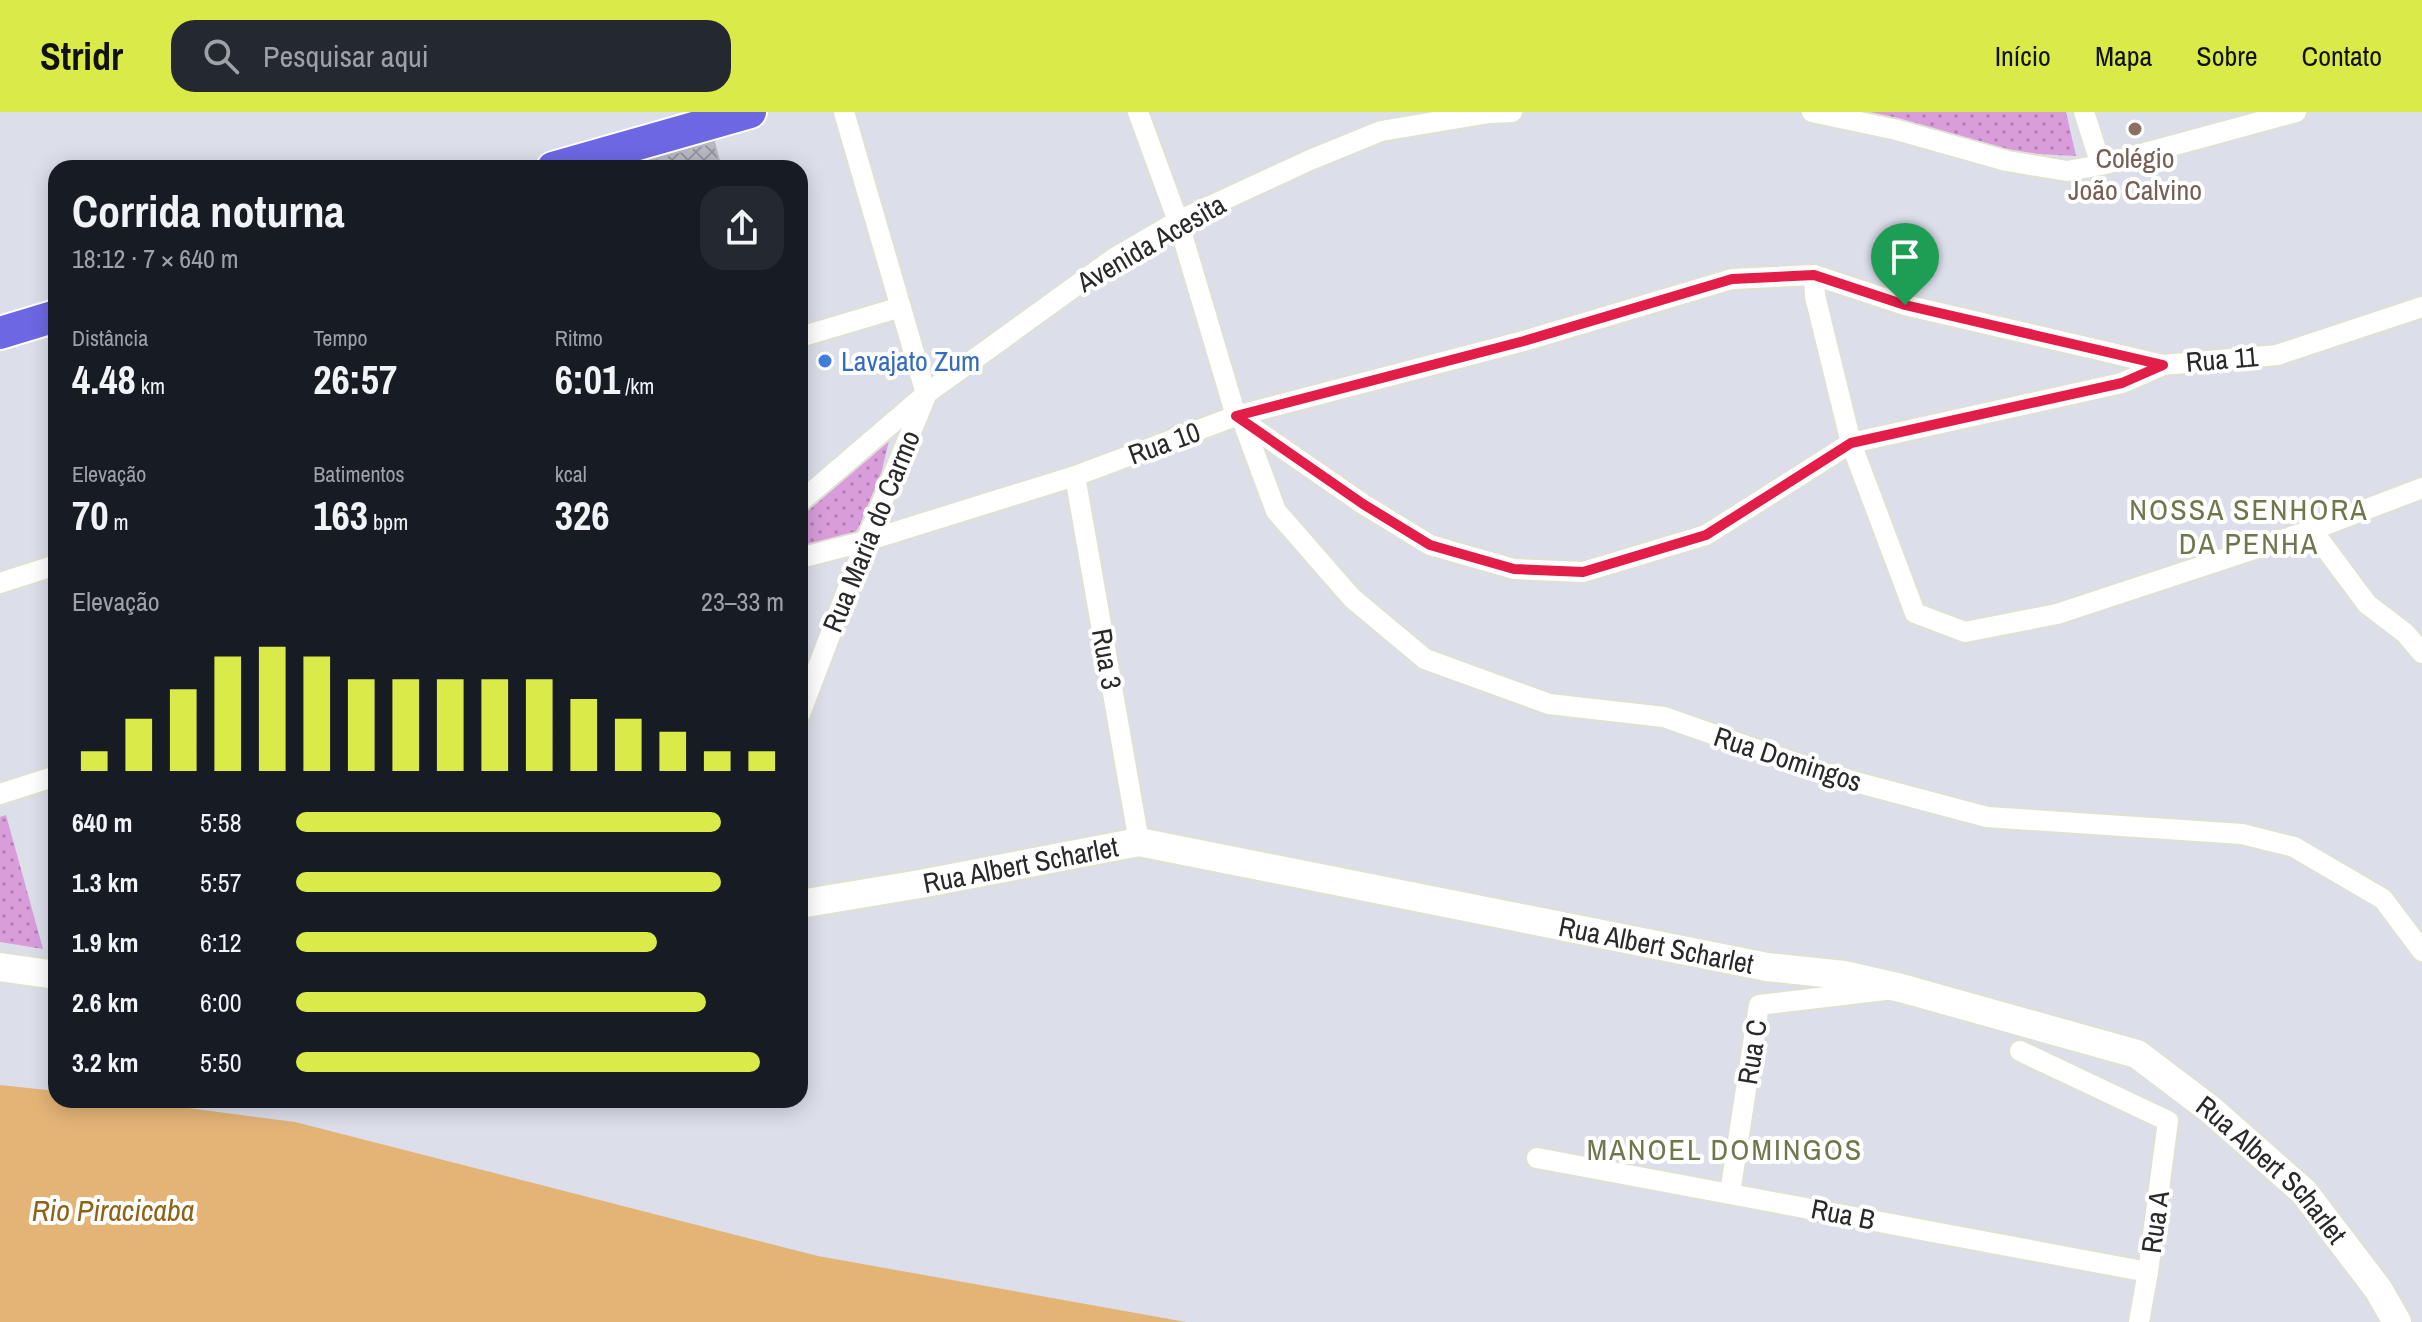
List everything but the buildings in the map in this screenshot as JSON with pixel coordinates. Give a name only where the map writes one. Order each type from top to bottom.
[{"type":"main road","points":[[581,160],[750,112]]},
{"type":"main road","points":[[0,333],[48,318]]},
{"type":"main road","name":"Rua Albert Scharlet","points":[[808,903],[1139,842],[1767,967],[1844,975],[1901,988],[2137,1054],[2211,1110],[2304,1192],[2378,1289],[2397,1322]]},
{"type":"main road","points":[[0,967],[48,974]]},
{"type":"street","points":[[844,112],[926,394]]},
{"type":"street","name":"Rua Domingos","points":[[1138,112],[1178,221],[1240,419],[1276,511],[1352,598],[1425,659],[1549,704],[1664,717],[1829,775],[1987,817],[2242,834],[2294,847],[2383,899],[2422,951]]},
{"type":"street","name":"Avenida Acesita","points":[[808,495],[926,394],[1113,259],[1178,221],[1310,160],[1378,122],[1512,112]]},
{"type":"street","points":[[1812,112],[1897,130],[2007,161],[2067,171],[2101,165],[2296,112]]},
{"type":"street","points":[[2084,112],[2101,165]]},
{"type":"street","points":[[1814,275],[1815,296],[1851,443],[1915,613],[1965,632],[2057,614],[2312,530],[2422,488]]},
{"type":"street","name":"Rua 10","points":[[808,556],[1075,476],[1240,419],[1524,341],[1732,279],[1814,275],[1905,305],[2163,365]]},
{"type":"street","points":[[808,335],[901,307]]},
{"type":"street","name":"Rua 11","points":[[1240,419],[1363,504],[1430,545],[1514,569],[1583,572],[1706,535],[1851,443],[2122,383],[2163,365],[2277,355],[2422,307]]},
{"type":"street","name":"Rua Maria do Carmo","points":[[808,693],[926,394]]},
{"type":"street","name":"Rua 3","points":[[1075,476],[1139,842]]},
{"type":"street","points":[[2312,530],[2367,604],[2405,633],[2422,653]]},
{"type":"street","points":[[0,583],[48,568]]},
{"type":"street","points":[[0,794],[48,779]]},
{"type":"street","name":"Rua C","points":[[1730,1193],[1759,1005],[1901,988]]},
{"type":"street","name":"Rua A","points":[[2020,1051],[2168,1121],[2139,1322]]},
{"type":"street","name":"Rua B","points":[[1537,1158],[2148,1272]]},
{"type":"shaded area","points":[[1857,112],[2066,112],[2076,156],[2014,153]]},
{"type":"shaded area","points":[[889,441],[874,502],[852,538],[808,549],[808,508]]},
{"type":"shaded area","points":[[6,815],[43,949],[0,942],[0,817]]},
{"type":"water","name":"Rio Piracicaba","points":[[0,1085],[48,1090],[48,1108],[188,1108],[295,1122],[818,1256],[1186,1322],[0,1322]]},
{"type":"place","name":"Colégio João Calvino","points":[[2135,129]]},
{"type":"place","name":"Lavajato Zum","points":[[825,361]]},
{"type":"district","name":"NOSSA SENHORA DA PENHA","points":[[2249,526]]},
{"type":"district","name":"MANOEL DOMINGOS","points":[[1725,1149]]},
{"type":"route","points":[[1814,275],[1905,305],[2163,365],[2122,383],[1851,443],[1706,535],[1583,572],[1514,569],[1430,545],[1363,504],[1236,416],[1524,341],[1732,279],[1814,275]]}]
